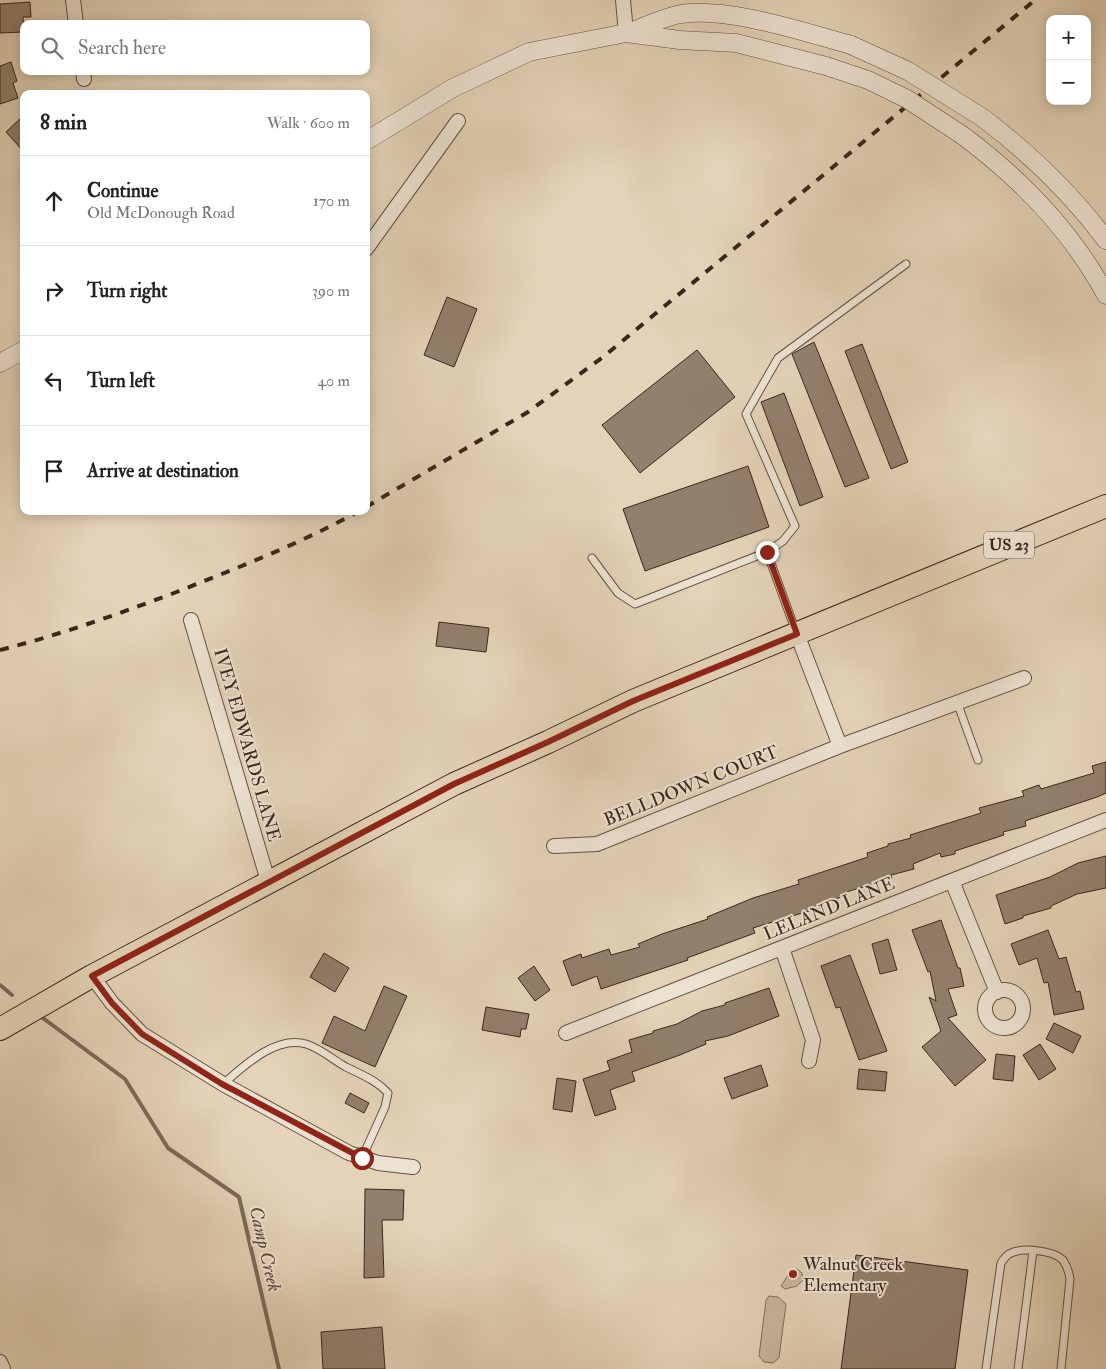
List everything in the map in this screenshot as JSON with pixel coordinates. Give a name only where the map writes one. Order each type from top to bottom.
[{"type":"main road","name":"US 23","points":[[0,1029],[92,976],[268,881],[454,784],[633,701],[1106,506]]},
{"type":"street","points":[[73,0],[76,20]]},
{"type":"street","points":[[623,0],[626,33]]},
{"type":"street","points":[[370,139],[453,88],[529,52],[626,33],[681,14],[720,15],[773,23],[851,45],[908,71],[983,118],[1048,173],[1106,240]]},
{"type":"street","points":[[626,33],[680,40],[736,43],[826,66],[868,80],[907,99],[962,135],[1008,171],[1048,212],[1084,258],[1106,295]]},
{"type":"street","points":[[370,243],[458,121]]},
{"type":"street","points":[[0,363],[20,352]]},
{"type":"street","name":"IVEY EDWARDS LANE","points":[[191,620],[268,881]]},
{"type":"street","points":[[797,634],[840,746]]},
{"type":"street","name":"BELLDOWN COURT","points":[[554,846],[597,844],[840,746],[1024,678]]},
{"type":"street","name":"LELAND LANE","points":[[566,1033],[1106,820]]},
{"type":"street","points":[[952,881],[997,992]]},
{"type":"street","points":[[782,948],[813,1040],[809,1062]]},
{"type":"street","points":[[92,976],[112,1003],[142,1034],[222,1084],[362,1158],[378,1163],[413,1168]]},
{"type":"street","points":[[0,1362],[3,1369]]},
{"type":"lane","points":[[592,558],[618,593],[635,604],[767,552],[783,541],[794,526],[746,414],[778,358],[906,264]]},
{"type":"lane","points":[[767,552],[797,634]]},
{"type":"lane","points":[[957,702],[978,760]]},
{"type":"lane","points":[[222,1084],[244,1066],[274,1047],[292,1041],[308,1045],[379,1083],[388,1093],[385,1107],[362,1158]]},
{"type":"lane","points":[[986,1369],[1001,1263],[1009,1254],[1020,1251],[1033,1251],[1061,1259],[1068,1268],[1070,1278],[1061,1369]]},
{"type":"lane","points":[[1018,1369],[1033,1251]]},
{"type":"shaded area","points":[[797,1269],[802,1273],[803,1280],[797,1286],[785,1289],[781,1286],[790,1272]]},
{"type":"shaded area","points":[[769,1296],[778,1297],[786,1304],[779,1358],[773,1363],[764,1362],[759,1356],[766,1300]]},
{"type":"building","points":[[30,2],[31,17],[23,17],[23,20],[20,20],[20,32],[0,33],[0,4]]},
{"type":"building","points":[[11,62],[17,81],[13,83],[18,98],[0,104],[0,66]]},
{"type":"building","points":[[20,119],[20,148],[6,132]]},
{"type":"building","points":[[447,297],[477,309],[454,367],[424,355]]},
{"type":"building","points":[[814,342],[869,478],[845,487],[792,354]]},
{"type":"building","points":[[862,344],[908,462],[891,469],[845,351]]},
{"type":"building","points":[[697,350],[735,397],[640,473],[602,425]]},
{"type":"building","points":[[784,393],[823,497],[800,506],[761,402]]},
{"type":"building","points":[[748,466],[769,527],[645,571],[623,509]]},
{"type":"building","points":[[439,622],[489,628],[486,652],[436,646]]},
{"type":"building","points":[[1106,762],[1106,793],[1097,797],[1025,821],[1026,826],[1003,832],[1004,835],[955,851],[955,854],[941,857],[940,853],[913,864],[914,869],[891,875],[892,879],[846,892],[847,895],[821,904],[822,907],[753,928],[755,933],[687,958],[688,960],[601,989],[597,976],[572,986],[563,961],[581,954],[582,958],[609,949],[611,955],[640,947],[638,944],[662,934],[708,919],[707,917],[753,898],[799,884],[798,880],[868,857],[867,853],[888,846],[888,844],[911,838],[910,835],[981,813],[979,808],[1024,796],[1022,791],[1039,785],[1041,789],[1094,773],[1092,766]]},
{"type":"building","points":[[1106,856],[1106,888],[1077,894],[1051,906],[1051,908],[1023,916],[1023,918],[1005,924],[996,895],[1050,877],[1078,863]]},
{"type":"building","points":[[941,920],[958,968],[960,968],[964,986],[948,989],[957,1015],[948,1018],[986,1060],[955,1086],[922,1047],[941,1031],[929,997],[936,1001],[930,971],[928,972],[912,930]]},
{"type":"building","points":[[1048,930],[1059,959],[1066,957],[1076,992],[1080,991],[1084,1009],[1054,1015],[1048,982],[1044,983],[1037,958],[1019,965],[1011,944]]},
{"type":"building","points":[[888,939],[897,970],[880,974],[872,944]]},
{"type":"building","points":[[324,953],[349,968],[335,992],[310,977]]},
{"type":"building","points":[[850,955],[887,1051],[859,1060],[840,1007],[836,1008],[821,966]]},
{"type":"building","points":[[534,966],[550,990],[535,1001],[518,978]]},
{"type":"building","points":[[384,986],[407,996],[375,1067],[322,1043],[334,1016],[365,1031]]},
{"type":"building","points":[[769,988],[779,1016],[728,1036],[705,1041],[706,1044],[632,1072],[635,1081],[610,1090],[616,1109],[595,1116],[583,1079],[610,1070],[607,1061],[632,1052],[629,1040],[653,1033],[653,1031],[677,1024],[702,1011],[725,1005],[725,1003]]},
{"type":"building","points":[[486,1007],[529,1014],[526,1029],[521,1029],[520,1037],[482,1030]]},
{"type":"building","points":[[1054,1023],[1081,1036],[1073,1053],[1046,1039]]},
{"type":"building","points":[[1040,1044],[1056,1069],[1039,1080],[1023,1055]]},
{"type":"building","points":[[996,1054],[1015,1056],[1013,1081],[993,1079]]},
{"type":"building","points":[[761,1065],[768,1086],[732,1099],[724,1078]]},
{"type":"building","points":[[859,1069],[887,1072],[885,1091],[857,1089]]},
{"type":"building","points":[[557,1078],[576,1081],[572,1112],[553,1109]]},
{"type":"building","points":[[350,1093],[369,1103],[364,1113],[345,1103]]},
{"type":"building","points":[[365,1189],[404,1190],[403,1220],[382,1220],[384,1277],[364,1278]]},
{"type":"building","points":[[856,1255],[968,1270],[955,1369],[841,1369]]},
{"type":"building","points":[[382,1327],[385,1369],[323,1369],[321,1332]]},
{"type":"waterway","name":"Camp Creek","points":[[0,985],[12,995]]},
{"type":"waterway","name":"Camp Creek","points":[[40,1016],[125,1079],[168,1148],[239,1197],[279,1369]]},
{"type":"railway","points":[[370,505],[528,412],[603,357],[1035,0]]},
{"type":"railway","points":[[0,650],[87,624],[174,593],[291,545],[352,515]]},
{"type":"place","name":"Walnut Creek Elementary","points":[[793,1274]]},
{"type":"route","points":[[362,1158],[349,1153],[222,1084],[142,1034],[112,1003],[92,976],[454,784],[633,701],[797,634],[767,552]]}]
